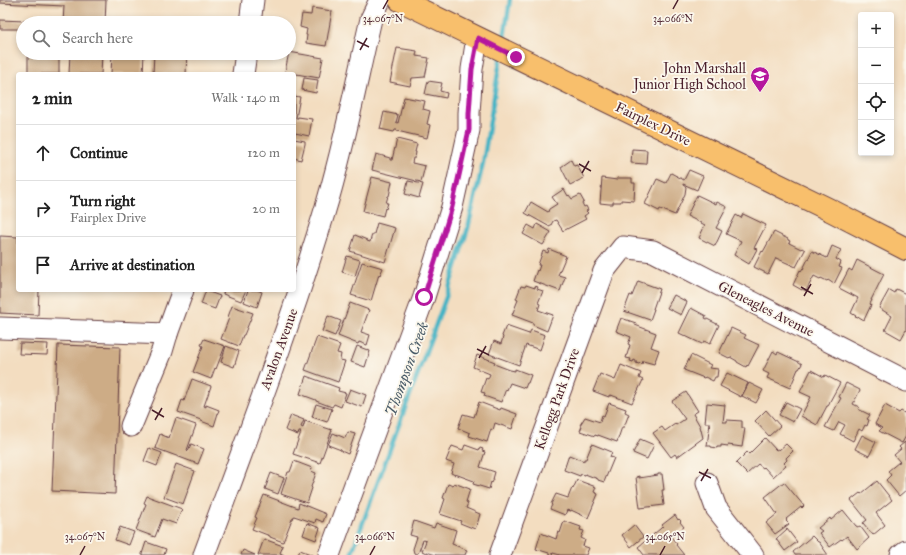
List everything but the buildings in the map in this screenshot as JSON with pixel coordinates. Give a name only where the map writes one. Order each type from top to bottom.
[{"type":"main road","name":"Fairplex Drive","points":[[400,0],[832,211],[906,249]]},
{"type":"street","points":[[251,16],[253,0]]},
{"type":"street","name":"Avalon Avenue","points":[[204,555],[288,326],[325,210],[340,156],[371,19],[380,0]]},
{"type":"street","points":[[329,555],[424,297],[452,207],[469,130],[472,69],[482,40]]},
{"type":"street","points":[[243,72],[245,60]]},
{"type":"street","name":"Gleneagles Avenue","points":[[622,248],[653,251],[906,381]]},
{"type":"street","name":"Kellogg Park Drive","points":[[500,555],[604,271],[622,248]]},
{"type":"street","points":[[131,426],[162,351],[182,292]]},
{"type":"street","points":[[0,328],[167,334]]},
{"type":"street","points":[[707,483],[716,508],[753,555]]},
{"type":"street","points":[[902,555],[906,551]]},
{"type":"waterway","name":"Thompson Creek","points":[[503,44],[510,0]]},
{"type":"waterway","name":"Thompson Creek","points":[[351,555],[446,297],[468,228],[483,163],[501,55]]},
{"type":"place","name":"John Marshall Junior High School","points":[[760,93]]},
{"type":"route","points":[[424,297],[452,207],[469,130],[472,69],[478,38],[516,57]]}]
